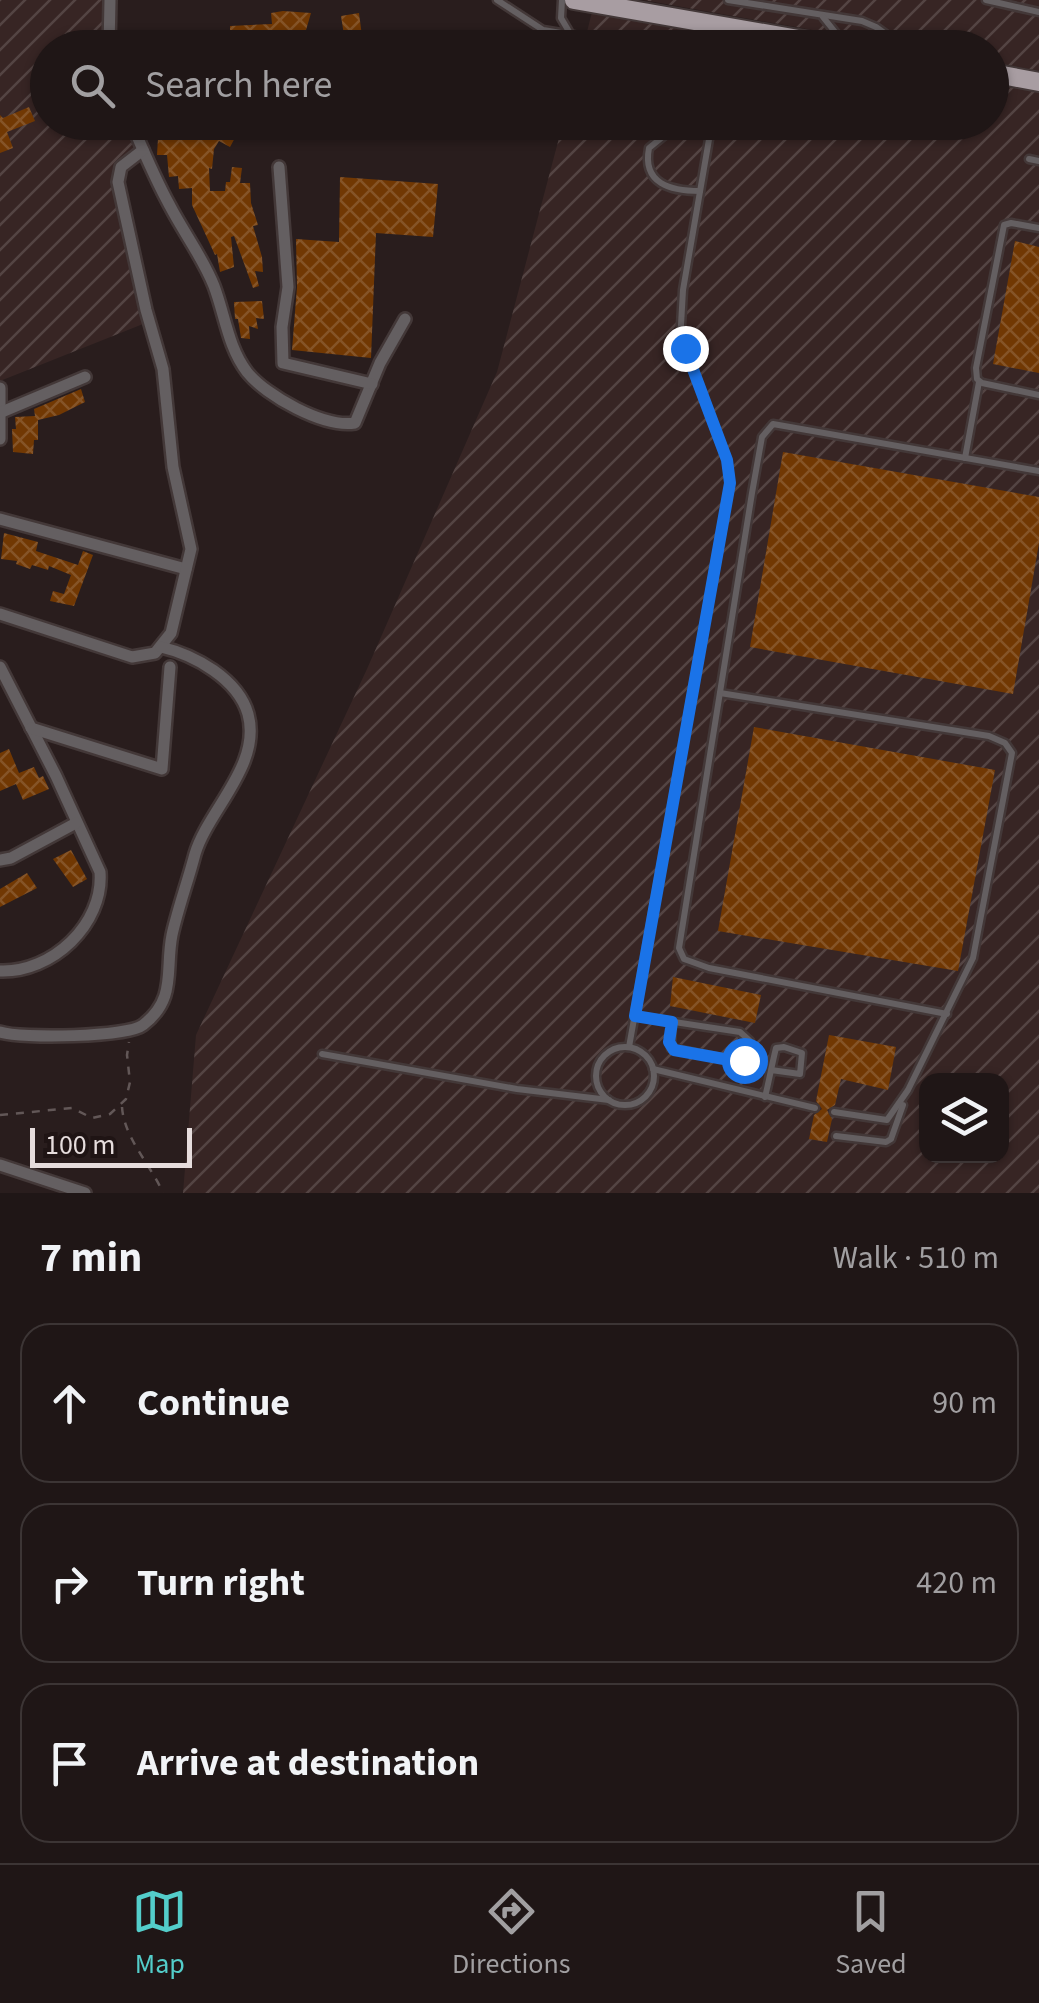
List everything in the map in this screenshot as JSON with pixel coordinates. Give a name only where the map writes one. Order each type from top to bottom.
[{"type":"main road","points":[[574,0],[748,30]]},
{"type":"main road","points":[[1009,76],[1039,82]]},
{"type":"street","points":[[109,30],[110,0]]},
{"type":"street","points":[[139,140],[214,287],[236,353],[252,377],[291,405],[344,424],[358,421],[405,319]]},
{"type":"street","points":[[0,614],[132,657],[143,657],[162,647],[171,633],[191,549],[173,467],[163,369],[119,187],[121,167],[143,150]]},
{"type":"street","points":[[279,167],[288,288],[282,327],[283,363],[372,384]]},
{"type":"street","points":[[2,412],[85,377]]},
{"type":"street","points":[[0,388],[0,439]]},
{"type":"street","points":[[0,518],[186,568]]},
{"type":"street","points":[[0,1032],[37,1038],[138,1030],[152,1018],[170,988],[172,938],[197,849],[246,754],[249,718],[238,692],[204,664],[162,647]]},
{"type":"street","points":[[31,728],[162,769],[170,667]]},
{"type":"street","points":[[0,668],[100,872],[99,897],[79,936],[28,968],[0,971]]},
{"type":"street","points":[[0,860],[11,858],[76,822]]},
{"type":"street","points":[[0,1165],[85,1193]]},
{"type":"lane","points":[[497,0],[536,27],[548,30]]},
{"type":"lane","points":[[562,0],[561,18],[568,30]]},
{"type":"lane","points":[[728,0],[869,24],[878,30]]},
{"type":"lane","points":[[986,0],[1039,12]]},
{"type":"lane","points":[[821,15],[833,30]]},
{"type":"lane","points":[[659,140],[649,148],[648,166],[653,178],[664,186],[700,191]]},
{"type":"lane","points":[[630,1047],[730,483],[727,460],[685,348],[681,325],[683,290],[709,140]]},
{"type":"lane","points":[[1028,159],[1039,161]]},
{"type":"lane","points":[[966,458],[980,382],[976,374],[977,357],[1004,225],[1039,228]]},
{"type":"lane","points":[[980,382],[1039,395]]},
{"type":"lane","points":[[947,1014],[741,975],[684,959],[679,942],[760,444],[769,426],[777,424],[1039,471]]},
{"type":"lane","points":[[720,692],[989,736],[1009,746],[1012,759],[973,958],[908,1090],[891,1139],[886,1142],[836,1136]]},
{"type":"lane","points":[[635,1016],[672,1022],[744,1034],[750,1041],[746,1058],[735,1061],[674,1050],[669,1042],[672,1022]]},
{"type":"lane","points":[[609,1100],[596,1082],[600,1060],[618,1047],[630,1047],[640,1051],[653,1069],[815,1108]]},
{"type":"lane","points":[[765,1097],[771,1070],[777,1048],[802,1053],[800,1074],[771,1070]]},
{"type":"lane","points":[[322,1054],[517,1089],[631,1104],[649,1091],[653,1069]]},
{"type":"lane","points":[[834,1112],[885,1121],[908,1090]]},
{"type":"path","points":[[0,1116],[72,1108],[92,1118],[110,1114],[126,1098],[130,1082],[128,1043],[138,1030]]},
{"type":"path","points":[[122,1107],[124,1124],[163,1193]]},
{"type":"shaded area","points":[[0,0],[112,0],[112,30],[30,30],[30,140],[140,140],[143,146],[121,168],[120,185],[148,322],[0,381]]},
{"type":"shaded area","points":[[643,0],[1039,0],[1039,71],[1009,65],[1009,30],[813,30]]},
{"type":"shaded area","points":[[594,4],[745,30],[588,30]]},
{"type":"shaded area","points":[[1009,76],[1039,82],[1039,1193],[183,1193],[196,1035],[367,669],[497,372],[558,140],[1009,140]]},
{"type":"building","points":[[271,13],[311,13],[306,30],[230,30],[230,26],[272,24]]},
{"type":"building","points":[[359,13],[361,30],[343,30],[341,16]]},
{"type":"building","points":[[30,109],[30,123],[7,132],[13,148],[0,153],[0,115],[3,118]]},
{"type":"building","points":[[158,140],[234,140],[230,147],[219,141],[214,149],[212,169],[209,168],[210,191],[225,191],[232,167],[242,168],[240,183],[250,183],[258,225],[253,226],[262,257],[263,272],[255,271],[259,286],[253,288],[234,236],[234,267],[220,272],[217,254],[192,205],[192,188],[179,189],[178,176],[169,177],[167,155],[157,155]]},
{"type":"building","points":[[340,177],[438,184],[433,237],[376,233],[371,358],[292,350],[296,239],[339,242]]},
{"type":"building","points":[[1015,241],[1039,247],[1039,373],[993,364]]},
{"type":"building","points":[[262,301],[264,319],[256,318],[258,329],[249,326],[250,339],[241,338],[234,302]]},
{"type":"building","points":[[81,389],[85,402],[38,420],[33,454],[13,452],[15,417],[35,416],[34,409]]},
{"type":"building","points":[[783,452],[1039,497],[1039,543],[1013,694],[750,647]]},
{"type":"building","points":[[4,533],[38,542],[36,551],[78,565],[83,551],[93,555],[74,606],[50,601],[53,591],[64,594],[71,575],[49,566],[48,570],[32,565],[30,569],[16,564],[17,561],[1,559]]},
{"type":"building","points":[[754,727],[995,770],[958,971],[718,931]]},
{"type":"building","points":[[9,749],[19,773],[34,767],[49,789],[23,800],[16,784],[0,791],[0,753]]},
{"type":"building","points":[[71,850],[87,879],[73,887],[53,859]]},
{"type":"building","points":[[27,873],[37,888],[0,907],[0,889]]},
{"type":"building","points":[[673,977],[761,995],[755,1023],[670,1006]]},
{"type":"building","points":[[829,1035],[896,1047],[888,1090],[841,1079],[835,1105],[827,1110],[832,1119],[827,1142],[809,1139],[814,1115],[822,1109],[816,1101]]},
{"type":"route","points":[[685,348],[727,460],[730,483],[635,1016],[672,1022],[669,1046],[674,1050],[744,1060]]}]
